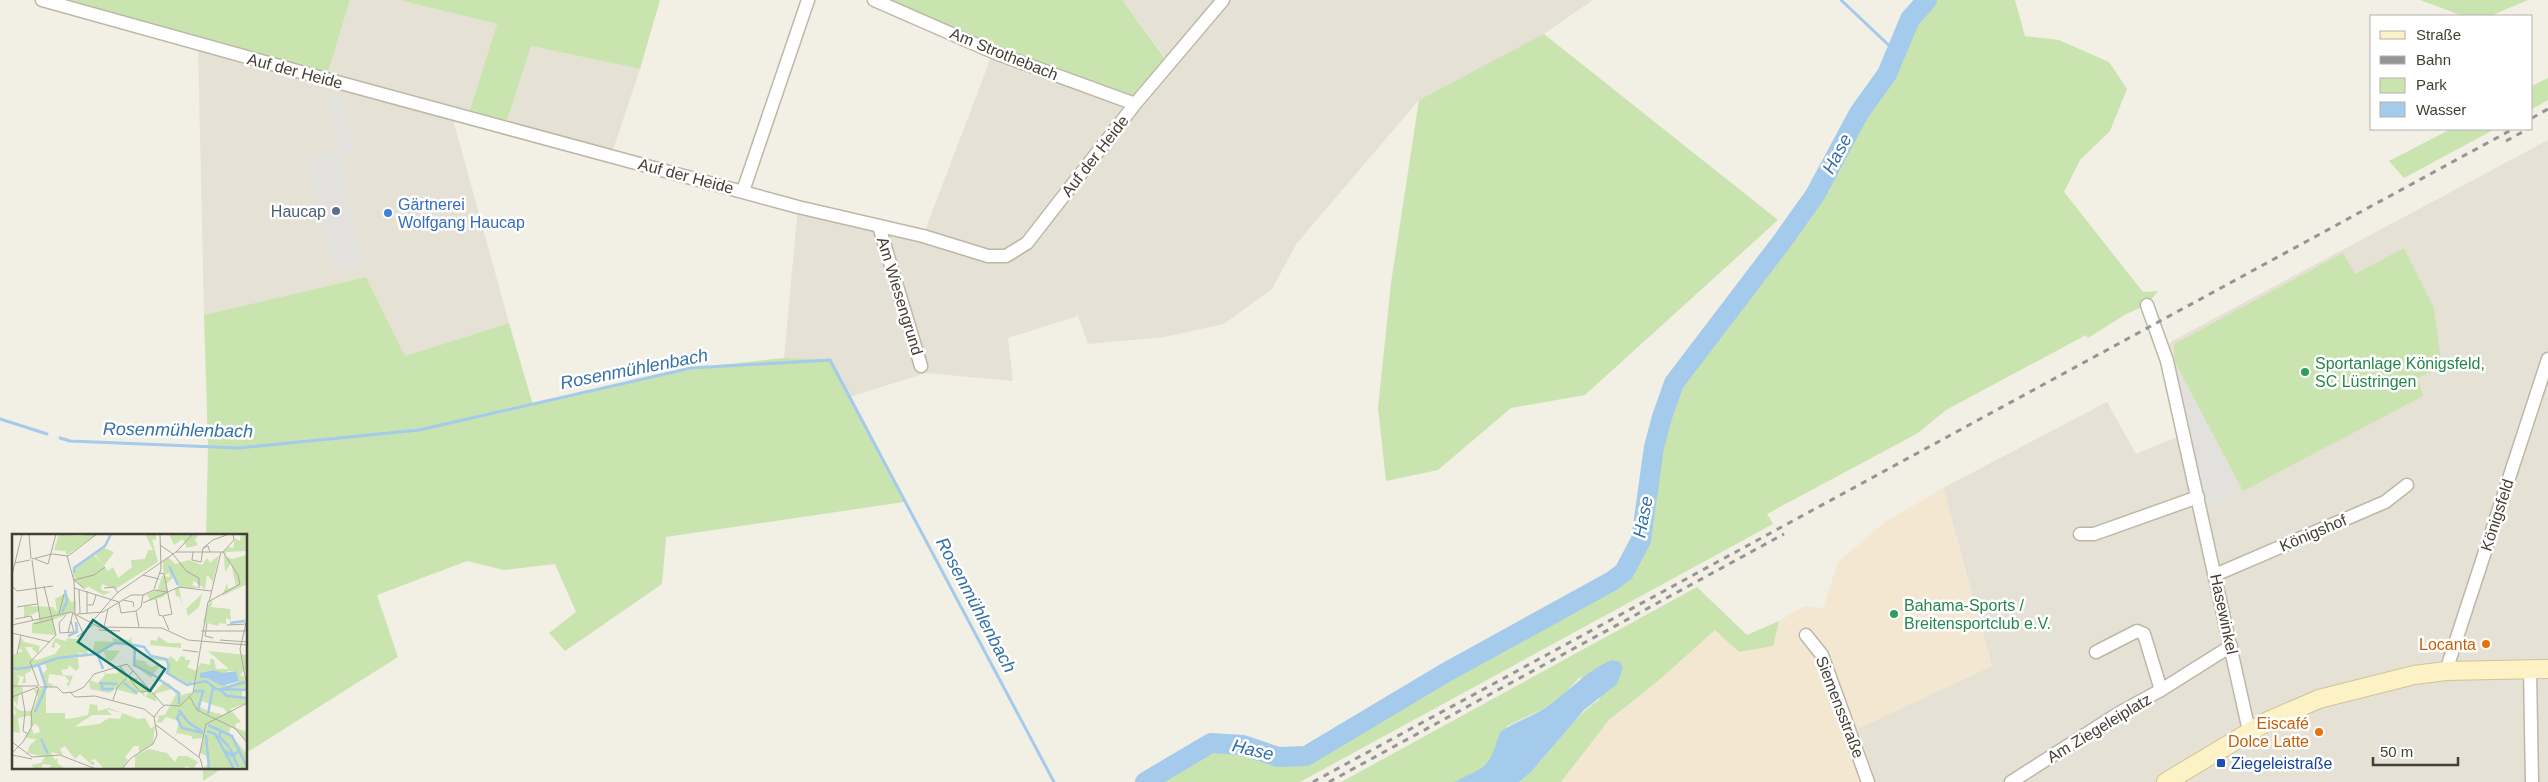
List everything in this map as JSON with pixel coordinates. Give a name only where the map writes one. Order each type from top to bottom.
[{"type":"main road","points":[[2166,782],[2249,731],[2319,699],[2381,682],[2446,671],[2548,668]]},
{"type":"street","name":"Auf der Heide","points":[[42,0],[326,80],[798,207],[923,236],[988,256],[1006,256],[1028,243],[1135,104],[1223,0]]},
{"type":"street","points":[[743,191],[808,0]]},
{"type":"street","name":"Am Strothebach","points":[[874,0],[993,52],[1135,104]]},
{"type":"street","name":"Am Wiesengrund","points":[[879,226],[921,366]]},
{"type":"street","name":"Hasewinkel","points":[[2146,305],[2167,361],[2216,574],[2249,731]]},
{"type":"street","name":"Königsfeld","points":[[2446,671],[2548,359]]},
{"type":"street","name":"Königshof","points":[[2216,574],[2385,502],[2407,485]]},
{"type":"street","points":[[2080,534],[2094,534],[2198,497]]},
{"type":"street","name":"Am Ziegeleiplatz","points":[[2096,652],[2137,631],[2144,634],[2161,690]]},
{"type":"street","name":"Siemensstraße","points":[[1806,635],[1822,655],[1868,782]]},
{"type":"street","name":"Am Ziegeleiplatz","points":[[2011,782],[2119,713],[2161,690],[2231,646]]},
{"type":"street","points":[[2530,669],[2532,782]]},
{"type":"shaded area","points":[[350,0],[399,0],[497,24],[468,116],[451,112],[509,323],[405,356],[366,277],[204,315],[198,44],[326,79]]},
{"type":"shaded area","points":[[1122,0],[1593,0],[1532,42],[1419,100],[1297,243],[1272,289],[1224,324],[1164,337],[1088,344],[1078,316],[1008,338],[1013,381],[926,373],[843,399],[783,369],[798,207],[923,236],[993,52],[1169,63]]},
{"type":"shaded area","points":[[531,46],[640,69],[611,156],[505,127]]},
{"type":"shaded area","name":"Haucap","points":[[342,95],[354,153],[340,157],[363,263],[335,269],[307,158],[338,150],[327,97]]},
{"type":"shaded area","points":[[2548,140],[2548,782],[1860,782],[1873,773],[1857,728],[1992,666],[1943,488],[2107,402],[2136,454],[2189,432],[2168,345],[2172,341]]},
{"type":"shaded area","points":[[2172,361],[2243,491],[2207,509]]},
{"type":"shaded area","points":[[1943,488],[1992,666],[1843,736],[1860,782],[1561,782],[1609,720],[1658,681],[1715,629],[1739,652],[1772,646],[1779,621],[1804,606],[1823,608],[1838,562],[1885,522]]},
{"type":"green space","points":[[42,0],[350,0],[326,79]]},
{"type":"green space","points":[[399,0],[660,0],[640,69],[531,46],[505,127],[468,116],[497,24]]},
{"type":"green space","points":[[874,0],[1122,0],[1169,64],[1135,104]]},
{"type":"green space","points":[[1927,0],[2015,0],[2025,36],[2059,40],[2109,62],[2127,89],[2110,131],[2080,160],[2064,192],[2143,292],[2158,291],[2147,305],[2126,314],[2088,338],[2086,335],[1946,410],[1918,433],[1767,514],[1773,524],[1300,782],[1145,782],[1211,743],[1243,745],[1278,757],[1306,756],[1445,673],[1612,581],[1624,572],[1641,540],[1654,447],[1673,388],[1815,195],[1859,113],[1887,74],[1910,19]]},
{"type":"green space","points":[[2420,0],[2528,0],[2492,15],[2460,15]]},
{"type":"green space","points":[[1544,34],[1778,220],[1585,395],[1511,408],[1438,470],[1386,481],[1378,408],[1391,283],[1419,100]]},
{"type":"green space","points":[[2548,78],[2548,100],[2533,108],[2533,86]]},
{"type":"green space","points":[[2449,130],[2493,130],[2404,178],[2389,161]]},
{"type":"green space","name":"Sportanlage Königsfeld, SC Lüstringen","points":[[2404,248],[2434,308],[2442,366],[2418,378],[2423,396],[2243,491],[2175,362],[2174,344],[2343,253],[2355,274]]},
{"type":"green space","points":[[366,277],[405,356],[509,323],[533,405],[691,368],[784,358],[830,360],[904,502],[666,537],[662,584],[565,651],[549,633],[576,612],[555,564],[504,570],[467,561],[377,595],[398,657],[248,752],[248,534],[206,534],[208,447],[204,315]]},
{"type":"green space","points":[[1697,587],[1747,635],[1779,621],[1773,646],[1739,652],[1715,630],[1658,681],[1609,720],[1561,782],[1519,782],[1540,762],[1578,718],[1600,699],[1580,677],[1564,694],[1543,709],[1507,726],[1489,764],[1477,772],[1454,782],[1341,782]]},
{"type":"green space","points":[[203,770],[220,770],[203,781]]},
{"type":"water","points":[[1612,660],[1620,662],[1623,667],[1617,684],[1584,710],[1531,772],[1519,782],[1454,782],[1485,765],[1493,753],[1500,732],[1545,708],[1585,676]]},
{"type":"waterway","points":[[1841,0],[1897,53]]},
{"type":"waterway","name":"Hase","points":[[1145,782],[1211,743],[1243,745],[1278,757],[1306,756],[1445,673],[1612,581],[1624,572],[1641,540],[1654,447],[1674,383],[1815,195],[1859,113],[1887,74],[1910,19],[1927,0]]},
{"type":"waterway","name":"Rosenmühlenbach","points":[[60,438],[70,441],[239,448],[419,430],[691,368],[830,360],[1054,782]]},
{"type":"waterway","name":"Rosenmühlenbach","points":[[0,419],[47,434]]},
{"type":"railway","points":[[2533,117],[2548,109]]},
{"type":"railway","points":[[1313,782],[2511,130]]},
{"type":"railway","points":[[2506,141],[2526,130]]},
{"type":"railway","points":[[1329,782],[1784,534]]},
{"type":"place","name":"Haucap","points":[[336,211]]},
{"type":"place","name":"Gärtnerei Wolfgang Haucap","points":[[388,213]]},
{"type":"place","name":"Sportanlage Königsfeld, SC Lüstringen","points":[[2305,372]]},
{"type":"place","name":"Bahama-Sports / Breitensportclub e.V.","points":[[1894,614]]},
{"type":"place","name":"Locanta","points":[[2486,644]]},
{"type":"place","name":"Eiscafé Dolce Latte","points":[[2319,732]]},
{"type":"place","name":"Ziegeleistraße","points":[[2221,763]]}]
